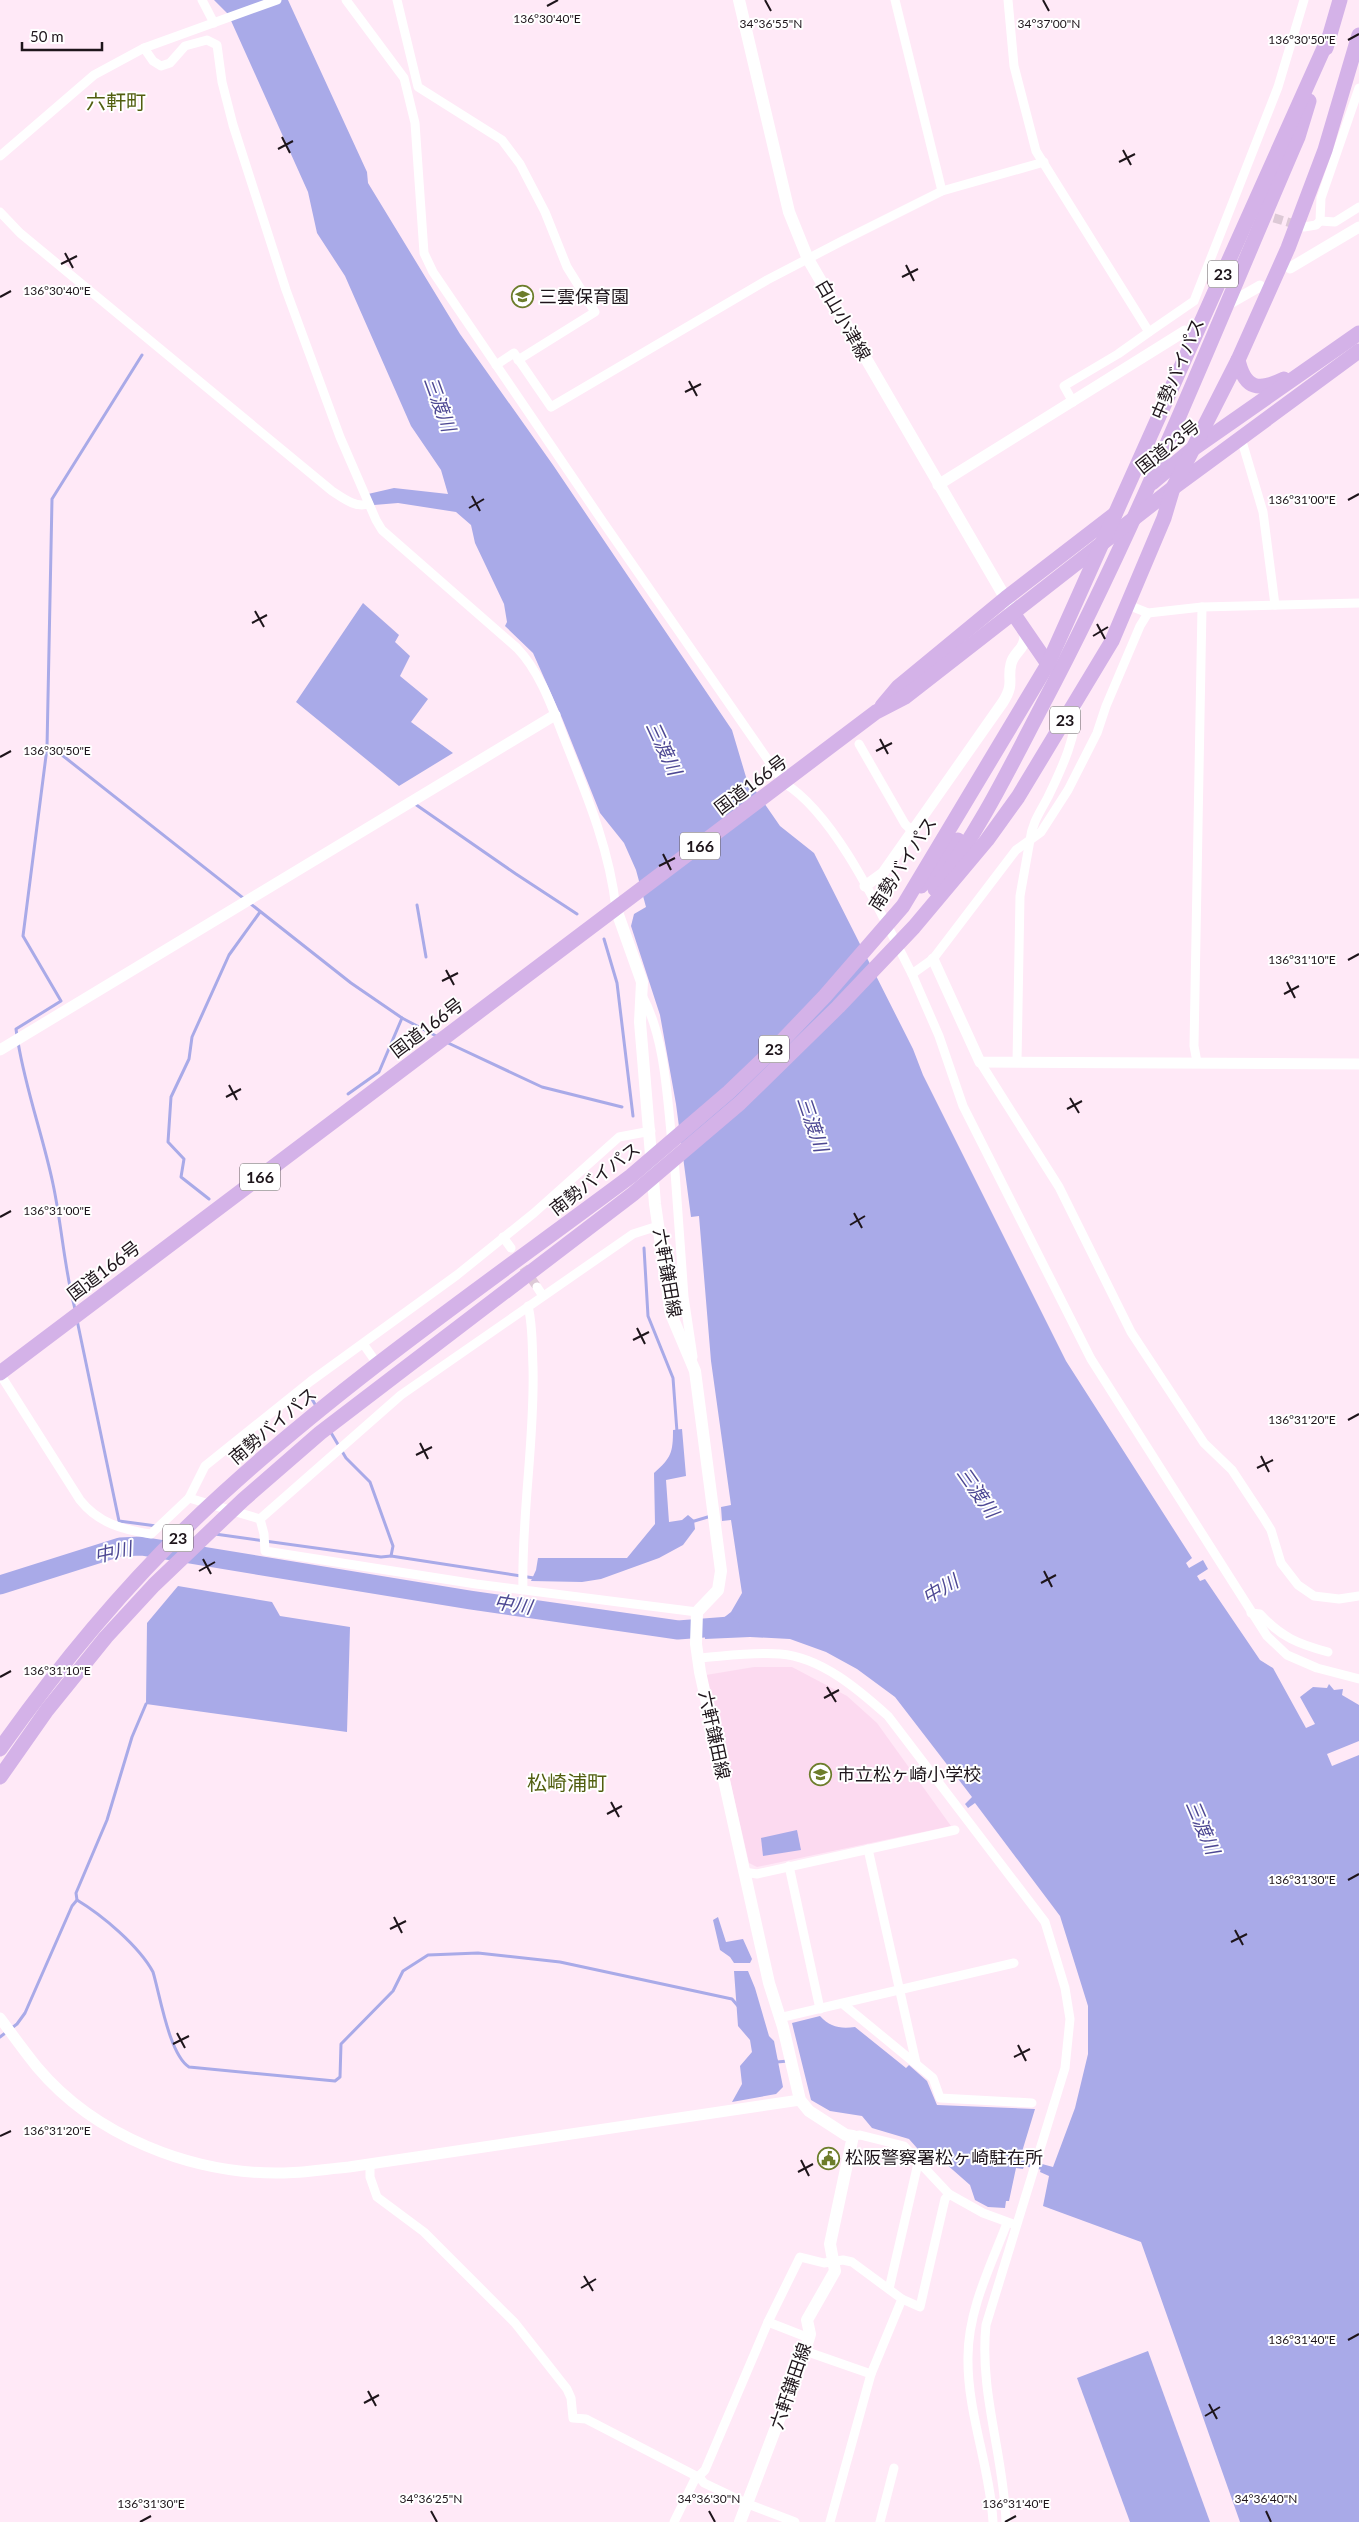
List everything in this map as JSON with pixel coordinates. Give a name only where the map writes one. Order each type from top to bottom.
[{"type":"highway","name":"中勢バイパス","points":[[888,952],[912,924],[975,832],[1071,652],[1108,576],[1298,137],[1340,0]]},
{"type":"highway","name":"23","points":[[912,924],[988,840],[1018,798],[1112,641],[1164,518],[1173,488],[1190,451],[1238,360],[1288,248],[1325,150],[1359,35]]},
{"type":"highway","name":"23","points":[[1102,546],[1328,38]]},
{"type":"highway","name":"国道23号","points":[[1006,598],[1118,511],[1190,451],[1332,354],[1359,333]]},
{"type":"highway","name":"国道23号","points":[[1013,612],[1102,546],[1173,488],[1359,351]]},
{"type":"highway","points":[[1238,360],[1241,374],[1245,380],[1254,386],[1266,387],[1332,354]]},
{"type":"highway","name":"23","points":[[1164,518],[1184,488],[1224,451]]},
{"type":"highway","name":"南勢バイパス","points":[[0,1749],[28,1708],[134,1582],[222,1494],[326,1404],[631,1176],[722,1098],[782,1041],[825,996],[902,906],[1046,660],[1102,546]]},
{"type":"highway","name":"国道166号","points":[[876,712],[898,686],[1006,598]]},
{"type":"highway","points":[[1013,612],[1025,633],[1046,660]]},
{"type":"highway","name":"国道166号","points":[[0,1374],[66,1322],[443,1040],[876,712],[905,697],[1013,612]]},
{"type":"highway","name":"中勢バイパス","points":[[902,906],[936,870],[1024,741]]},
{"type":"highway","name":"南勢バイパス","points":[[0,1777],[47,1710],[106,1638],[154,1585],[243,1500],[320,1432],[633,1194],[740,1103],[838,1007],[888,952]]},
{"type":"main road","name":"白山小津線","points":[[739,0],[789,212],[808,259],[1013,612]]},
{"type":"main road","name":"六軒鎌田線","points":[[616,909],[642,982],[640,1022],[658,1226],[671,1314],[695,1371],[715,1522],[720,1582],[713,1597],[696,1612],[696,1644],[700,1672],[744,1872],[799,2095]]},
{"type":"main road","points":[[799,2095],[809,2111],[846,2134],[853,2136]]},
{"type":"main road","name":"六軒鎌田線","points":[[740,2522],[807,2344],[807,2320],[835,2271],[830,2244],[853,2136]]},
{"type":"street","points":[[202,0],[218,22]]},
{"type":"street","points":[[0,156],[94,75],[144,48],[277,0]]},
{"type":"street","points":[[346,0],[404,78],[415,123],[424,253],[433,272],[784,783],[798,791],[832,830],[865,886],[912,974],[939,1036],[963,1106],[1091,1359],[1251,1613],[1267,1636],[1287,1655],[1317,1668],[1359,1679]]},
{"type":"street","points":[[397,0],[418,88],[502,140],[524,172],[545,212],[567,267],[595,312],[518,360]]},
{"type":"street","points":[[895,0],[942,191]]},
{"type":"street","points":[[1008,0],[1014,66],[1036,151],[1148,332]]},
{"type":"street","points":[[1073,402],[1064,386],[1118,354],[1194,301],[1233,206],[1278,87],[1304,0]]},
{"type":"street","points":[[144,48],[153,61],[161,66],[170,63],[185,46],[207,40],[217,46],[227,103],[256,201],[336,428],[368,504],[382,530],[526,658],[555,716],[590,801],[614,889],[616,909]]},
{"type":"street","points":[[1304,227],[1316,226],[1320,221],[1321,198],[1359,88]]},
{"type":"street","points":[[496,365],[514,353],[551,407],[767,280],[942,191],[1044,162]]},
{"type":"street","points":[[1233,206],[1246,209]]},
{"type":"street","points":[[1320,221],[1335,222],[1359,207]]},
{"type":"street","points":[[0,212],[4,222],[332,491],[354,504],[361,506],[368,504]]},
{"type":"street","points":[[1290,268],[1359,227]]},
{"type":"street","points":[[1219,310],[1260,286]]},
{"type":"street","points":[[938,485],[1185,331]]},
{"type":"street","points":[[1241,438],[1263,512],[1275,605]]},
{"type":"street","points":[[1128,605],[1148,613],[1202,607],[1359,603]]},
{"type":"street","points":[[1197,1062],[1194,1046],[1202,607]]},
{"type":"street","points":[[912,974],[933,959],[1016,850],[1041,832],[1068,790],[1097,733],[1106,706],[1140,626],[1148,613]]},
{"type":"street","points":[[865,886],[884,873],[1006,697],[1012,681],[1010,665],[1025,642],[1025,633]]},
{"type":"street","points":[[1016,656],[1028,654],[1046,660]]},
{"type":"street","points":[[1017,1062],[1020,896],[1032,825],[1060,771],[1075,732],[1077,699]]},
{"type":"street","points":[[0,1050],[555,716]]},
{"type":"street","points":[[859,744],[905,824],[914,832]]},
{"type":"street","points":[[933,959],[980,1062],[1059,1187],[1131,1332],[1204,1443],[1232,1470],[1272,1530],[1281,1563],[1298,1585],[1314,1596],[1340,1599],[1359,1596]]},
{"type":"street","points":[[642,995],[652,1014],[661,1058],[678,1195],[684,1297],[695,1371]]},
{"type":"street","points":[[980,1062],[1359,1064]]},
{"type":"street","points":[[0,1374],[86,1507],[115,1527],[151,1534],[189,1498],[204,1466],[311,1381],[364,1345],[534,1213],[619,1137],[650,1131]]},
{"type":"street","points":[[260,1519],[401,1395],[633,1234],[658,1226]]},
{"type":"street","points":[[503,1237],[511,1248]]},
{"type":"street","points":[[537,1287],[543,1296]]},
{"type":"street","points":[[523,1586],[521,1547],[534,1396],[532,1321],[528,1306]]},
{"type":"street","points":[[364,1345],[378,1365]]},
{"type":"street","points":[[390,1378],[401,1395]]},
{"type":"street","points":[[189,1498],[260,1519]]},
{"type":"street","points":[[260,1519],[264,1534],[265,1551],[523,1586],[696,1612]]},
{"type":"street","points":[[1251,1613],[1260,1614],[1272,1627],[1296,1643],[1328,1652]]},
{"type":"street","points":[[699,1658],[764,1653],[789,1655],[814,1664],[860,1692],[888,1716],[1045,1922],[1065,1988],[1070,2019],[1070,2034],[1065,2068],[1032,2176],[977,2302],[968,2356],[970,2387],[991,2490],[993,2522]]},
{"type":"street","points":[[744,1872],[757,1874],[955,1830]]},
{"type":"street","points":[[868,1849],[916,2064]]},
{"type":"street","points":[[789,1866],[820,2009]]},
{"type":"street","points":[[781,2023],[820,2009],[1014,1963]]},
{"type":"street","points":[[843,2004],[933,2078],[940,2098],[1032,2103]]},
{"type":"street","points":[[2,2021],[50,2080],[90,2114],[129,2138],[182,2159],[233,2170],[265,2173],[295,2173],[370,2164],[799,2095]]},
{"type":"street","points":[[853,2136],[860,2135],[904,2146],[919,2159],[949,2194],[983,2213],[1011,2224]]},
{"type":"street","points":[[889,2289],[919,2159]]},
{"type":"street","points":[[370,2164],[370,2177],[377,2197],[424,2232],[514,2324],[567,2389],[571,2398],[573,2418],[586,2419],[700,2478],[704,2483],[748,2504],[795,2522]]},
{"type":"street","points":[[674,2522],[694,2481],[700,2478],[705,2470],[768,2322],[800,2257],[824,2263],[834,2260],[852,2262],[902,2299],[920,2308],[945,2199],[949,2194]]},
{"type":"street","points":[[1006,2522],[1006,2500],[985,2377],[983,2352],[986,2325],[1011,2224]]},
{"type":"street","points":[[830,2522],[871,2374],[902,2299]]},
{"type":"street","points":[[768,2322],[807,2344],[871,2374]]},
{"type":"street","points":[[880,2522],[894,2468]]},
{"type":"shaded area","name":"市立松ヶ崎小学校","points":[[754,1667],[792,1667],[847,1696],[877,1723],[951,1826],[757,1867],[749,1863],[706,1675]]},
{"type":"water","name":"三渡川","points":[[214,0],[288,0],[367,172],[368,183],[460,334],[553,465],[732,730],[746,777],[780,826],[814,853],[913,1049],[923,1075],[1066,1361],[1192,1558],[1186,1563],[1189,1568],[1203,1560],[1208,1569],[1197,1576],[1200,1581],[1205,1579],[1260,1660],[1273,1668],[1306,1728],[1315,1724],[1300,1697],[1313,1687],[1327,1688],[1329,1684],[1334,1690],[1343,1689],[1342,1695],[1359,1705],[1359,1741],[1327,1754],[1332,1766],[1359,1755],[1359,2522],[1240,2522],[1141,2242],[1043,2206],[1049,2176],[1040,2172],[1042,2164],[1053,2167],[1075,2108],[1088,2054],[1088,2006],[1060,1916],[975,1803],[968,1808],[965,1804],[972,1797],[895,1697],[857,1669],[826,1652],[790,1639],[750,1637],[705,1639],[705,1620],[722,1619],[731,1612],[742,1593],[731,1520],[722,1521],[721,1507],[731,1505],[711,1361],[699,1216],[691,1217],[676,1104],[660,1015],[631,926],[634,914],[646,907],[636,870],[624,843],[600,813],[562,718],[533,653],[505,626],[507,622],[504,604],[475,543],[471,525],[456,512],[398,503],[374,505],[368,494],[394,488],[448,494],[441,470],[411,426],[345,276],[317,233],[308,192],[228,14]]},
{"type":"water","points":[[363,603],[399,635],[395,642],[410,656],[400,676],[428,699],[411,722],[453,753],[399,786],[296,702]]},
{"type":"water","points":[[682,1429],[686,1476],[666,1480],[669,1522],[682,1520],[688,1515],[694,1520],[695,1529],[683,1545],[659,1558],[601,1579],[582,1582],[531,1581],[536,1570],[538,1558],[627,1558],[655,1524],[654,1473],[670,1455],[673,1430]]},
{"type":"water","points":[[178,1586],[272,1602],[280,1616],[350,1627],[347,1732],[146,1704],[147,1623]]},
{"type":"water","points":[[797,1830],[801,1850],[763,1856],[761,1838]]},
{"type":"water","points":[[718,1917],[726,1942],[743,1939],[752,1959],[750,1963],[734,1963],[730,1957],[720,1950],[713,1920]]},
{"type":"water","points":[[734,1971],[748,1971],[769,2036],[774,2041],[783,2087],[776,2094],[732,2102],[742,2084],[740,2066],[752,2052],[750,2040],[738,2026]]},
{"type":"water","points":[[820,2016],[828,2023],[836,2026],[845,2028],[855,2027],[906,2068],[909,2065],[927,2081],[937,2105],[1035,2109],[1021,2155],[1027,2159],[1023,2169],[1016,2168],[1009,2201],[1006,2201],[1005,2208],[988,2207],[975,2200],[970,2185],[945,2163],[924,2156],[909,2139],[872,2128],[862,2116],[830,2111],[811,2100],[792,2023]]},
{"type":"water","points":[[1148,2351],[1210,2522],[1130,2522],[1077,2378]]},
{"type":"waterway","points":[[17,1036],[16,1029],[61,1001],[23,936],[47,748],[52,499],[142,355]]},
{"type":"waterway","points":[[47,748],[53,748],[351,983],[402,1018],[438,1037]]},
{"type":"waterway","points":[[415,804],[577,914]]},
{"type":"waterway","points":[[417,905],[426,957]]},
{"type":"waterway","points":[[209,1199],[181,1177],[184,1159],[168,1142],[171,1097],[189,1059],[192,1037],[229,955],[260,912]]},
{"type":"waterway","points":[[604,939],[617,983],[633,1116]]},
{"type":"waterway","points":[[348,1094],[379,1072],[402,1018]]},
{"type":"waterway","points":[[18,1042],[25,1078],[53,1184],[68,1278],[75,1309]]},
{"type":"waterway","points":[[446,1042],[542,1087],[622,1107]]},
{"type":"waterway","points":[[644,1248],[648,1316],[673,1378],[677,1432]]},
{"type":"waterway","points":[[77,1320],[119,1521],[179,1529]]},
{"type":"waterway","points":[[309,1394],[316,1406]]},
{"type":"waterway","points":[[330,1431],[346,1458],[370,1482],[393,1546],[391,1556],[534,1578]]},
{"type":"waterway","points":[[691,1522],[711,1516]]},
{"type":"waterway","points":[[215,1534],[381,1557],[391,1556]]},
{"type":"waterway","name":"中川","points":[[0,1585],[120,1547],[141,1546],[470,1600],[678,1630],[730,1626]]},
{"type":"waterway","points":[[0,2037],[17,2024],[25,2013],[72,1906],[77,1900],[76,1893],[107,1820],[132,1737],[146,1704]]},
{"type":"waterway","points":[[77,1900],[119,1932],[147,1962],[153,1972],[162,2009],[176,2050],[189,2067],[335,2081],[340,2077],[341,2044],[393,1991],[403,1971],[428,1955],[478,1953],[560,1962],[732,1999],[738,2006]]},
{"type":"waterway","points":[[776,2060],[777,2062],[788,2061]]},
{"type":"waterway","points":[[1022,2164],[1045,2169]]},
{"type":"tunnel","points":[[1261,214],[1301,226]]},
{"type":"tunnel","points":[[516,1256],[537,1287]]},
{"type":"place","name":"三雲保育園","points":[[523,297]]},
{"type":"place","name":"市立松ヶ崎小学校","points":[[821,1775]]},
{"type":"place","name":"松阪警察署松ヶ崎駐在所","points":[[829,2158]]},
{"type":"district","name":"六軒町","points":[[116,102]]},
{"type":"district","name":"松崎浦町","points":[[567,1783]]}]
